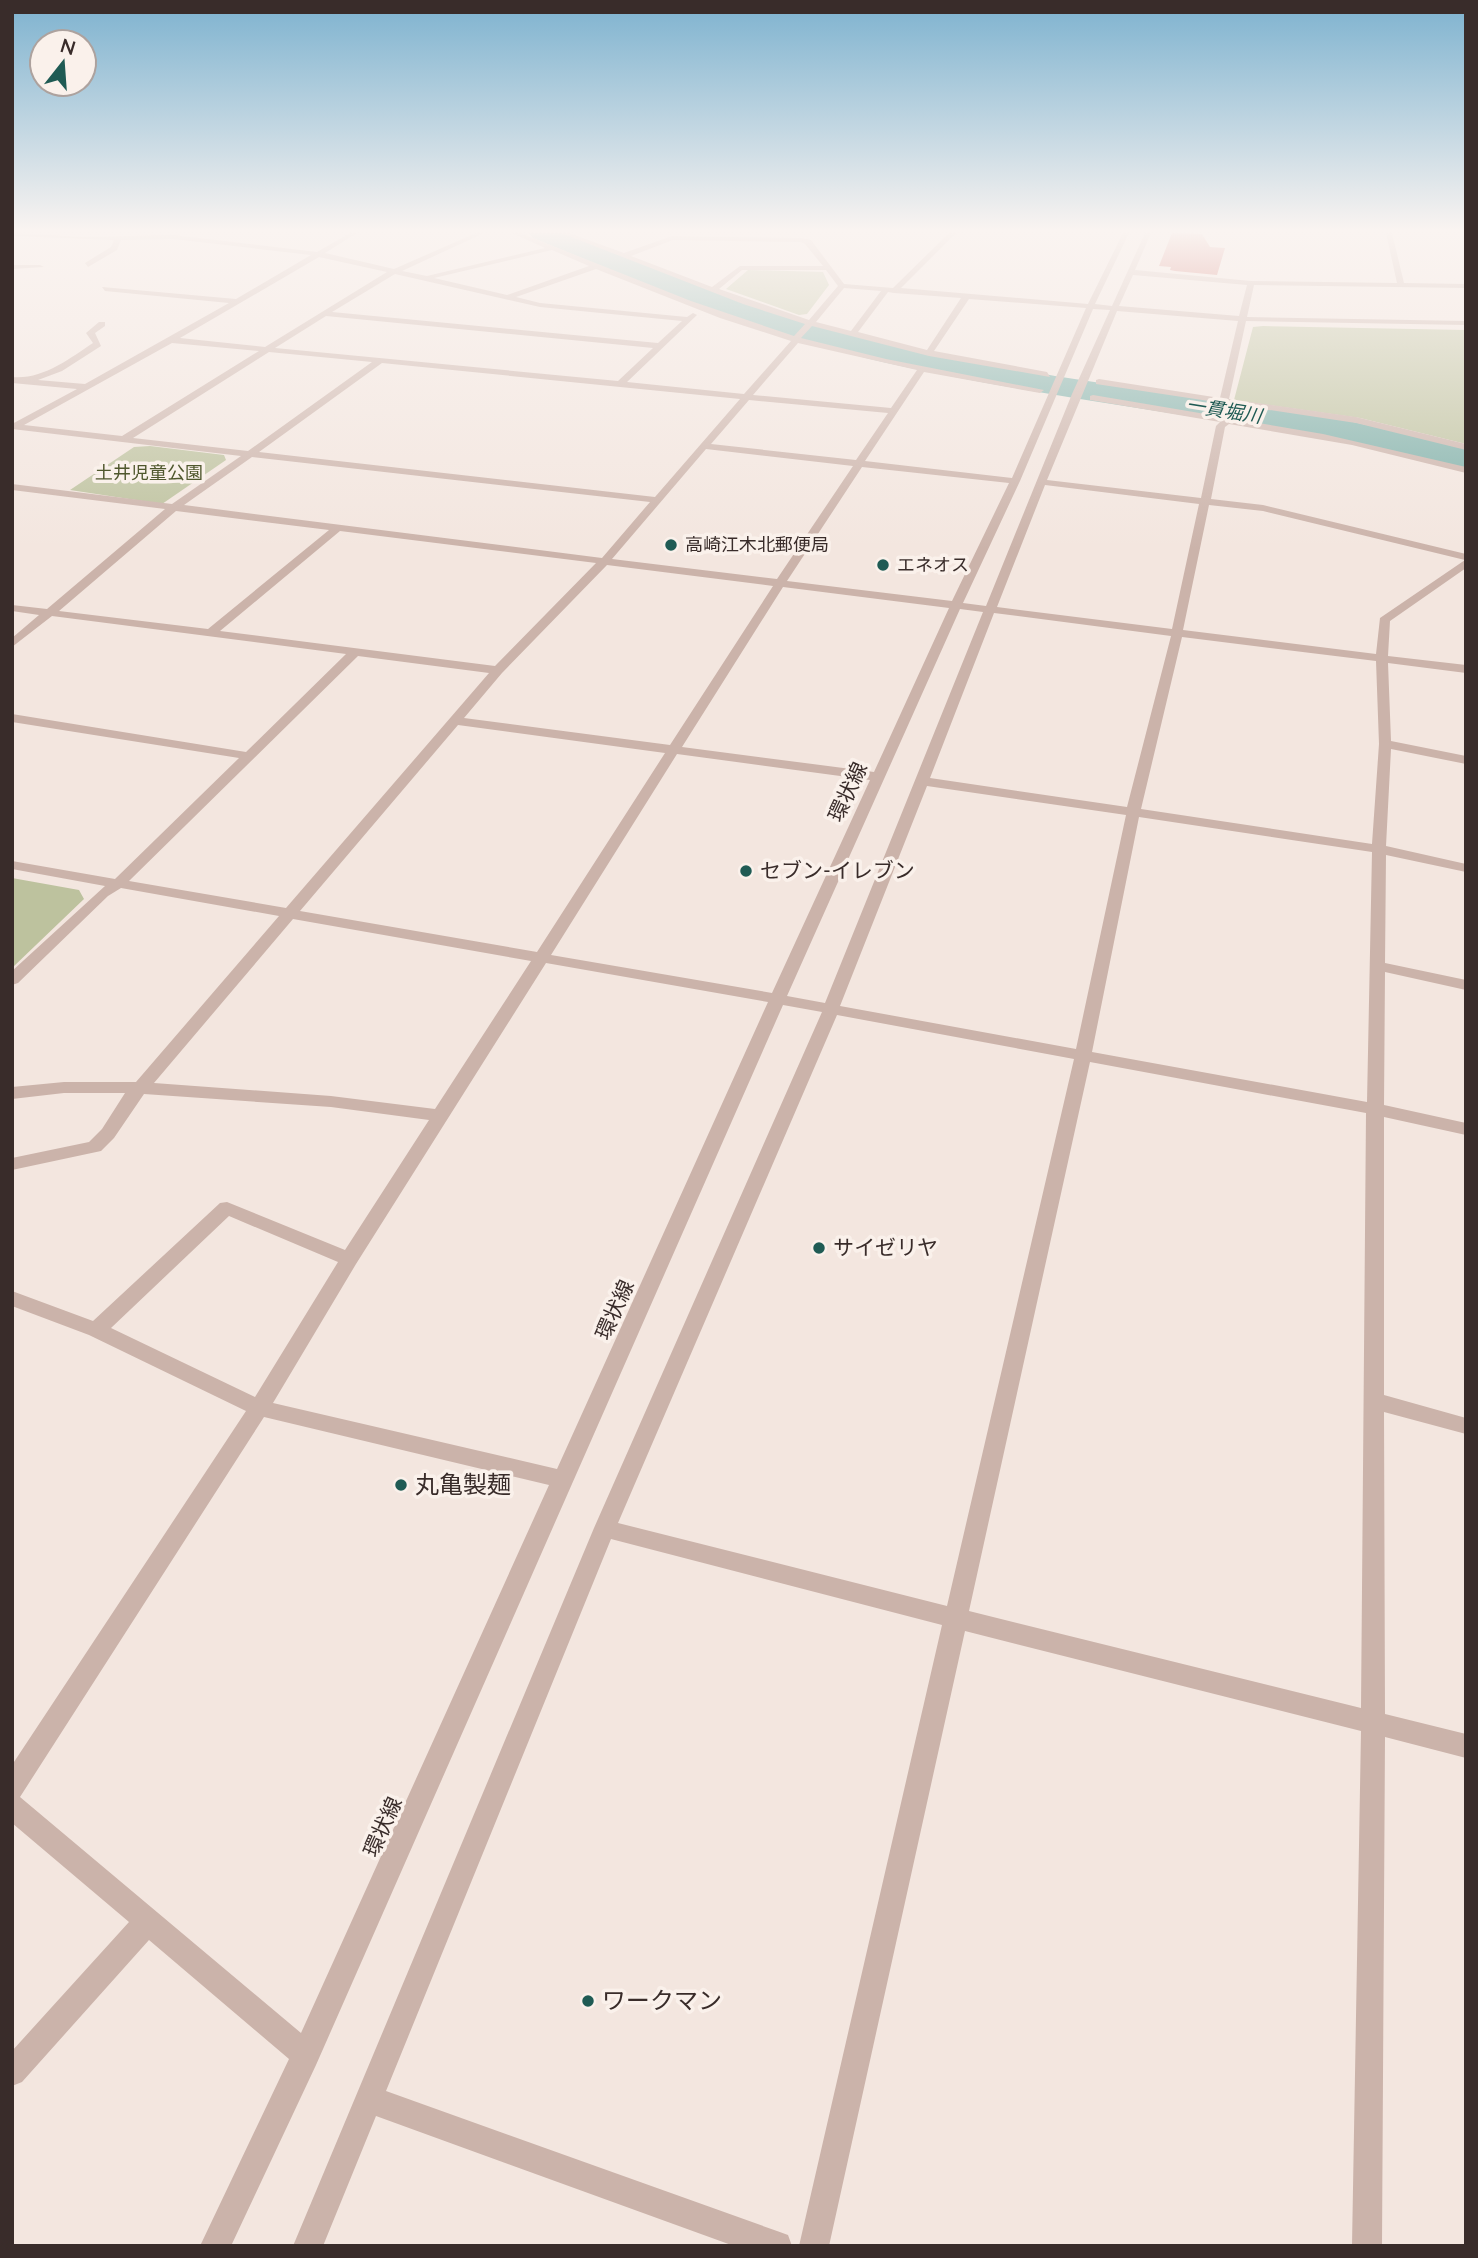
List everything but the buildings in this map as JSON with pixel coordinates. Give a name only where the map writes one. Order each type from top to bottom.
[{"type":"street","points":[[30,380],[59,369],[98,344],[94,338]]},
{"type":"street","points":[[13,428],[175,338]]},
{"type":"street","points":[[124,439],[288,338]]},
{"type":"street","points":[[580,338],[659,346]]},
{"type":"street","points":[[619,385],[667,338]]},
{"type":"street","points":[[870,338],[1049,383]]},
{"type":"street","points":[[929,353],[938,338]]},
{"type":"street","name":"環状線","points":[[215,2246],[306,2055],[778,999],[1015,481],[1049,383],[1073,338]]},
{"type":"street","points":[[308,2246],[605,1528],[831,1009],[1041,482],[1084,391],[1103,338]]},
{"type":"street","points":[[1224,401],[1239,338]]},
{"type":"street","points":[[12,1164],[95,1147],[105,1139],[128,1096],[141,1087],[287,913],[498,670],[604,562],[795,339],[921,370],[1049,383]]},
{"type":"street","points":[[171,341],[891,411]]},
{"type":"street","points":[[12,644],[172,509],[380,361]]},
{"type":"street","points":[[12,1788],[259,1408],[349,1259],[779,583],[891,411],[921,370]]},
{"type":"street","points":[[12,380],[88,387]]},
{"type":"street","points":[[1099,382],[1356,420],[1466,447]]},
{"type":"street","points":[[1084,391],[1227,421],[1332,437],[1466,470]]},
{"type":"street","points":[[814,2246],[1083,1055],[1133,813],[1177,633],[1204,499],[1221,426],[1227,421]]},
{"type":"street","points":[[13,428],[657,500]]},
{"type":"street","points":[[703,446],[1015,481]]},
{"type":"street","points":[[1041,482],[1263,508],[1466,557]]},
{"type":"street","points":[[12,487],[1466,669]]},
{"type":"street","points":[[212,632],[336,529]]},
{"type":"street","points":[[1367,2246],[1373,1722],[1375,1109],[1379,849],[1385,744],[1382,659],[1384,620],[1466,563]]},
{"type":"street","points":[[12,608],[498,670]]},
{"type":"street","points":[[12,980],[103,893],[119,883],[356,651]]},
{"type":"street","points":[[12,718],[248,756]]},
{"type":"street","points":[[456,721],[880,776]]},
{"type":"street","points":[[1385,744],[1466,760]]},
{"type":"street","points":[[922,781],[1379,849],[1466,868]]},
{"type":"street","points":[[12,864],[778,999],[1375,1109],[1466,1129]]},
{"type":"street","points":[[1378,966],[1466,985]]},
{"type":"street","points":[[12,1093],[45,1088],[141,1087],[386,1106],[440,1116]]},
{"type":"street","points":[[96,1330],[227,1208],[349,1259]]},
{"type":"street","points":[[12,1298],[96,1330],[259,1408],[564,1480]]},
{"type":"street","points":[[1375,1401],[1466,1426]]},
{"type":"street","points":[[605,1528],[642,1540],[1466,1746]]},
{"type":"street","points":[[12,1806],[306,2055]]},
{"type":"street","points":[[12,2072],[148,1921]]},
{"type":"street","points":[[368,2099],[777,2246]]},
{"type":"green space","points":[[1250,338],[1466,338],[1466,444],[1360,418],[1234,400]]},
{"type":"green space","name":"土井児童公園","points":[[150,446],[224,455],[226,460],[162,504],[70,490],[134,447]]},
{"type":"green space","points":[[12,878],[79,890],[84,899],[12,968]]},
{"type":"waterway","name":"一貫堀川","points":[[828,338],[942,365],[1291,421],[1466,458]]},
{"type":"place","name":"高崎江木北郵便局","points":[[671,545]]},
{"type":"place","name":"エネオス","points":[[883,565]]},
{"type":"place","name":"セブン-イレブン","points":[[746,871]]},
{"type":"place","name":"サイゼリヤ","points":[[819,1248]]},
{"type":"place","name":"丸亀製麺","points":[[401,1485]]},
{"type":"place","name":"ワークマン","points":[[588,2001]]}]
